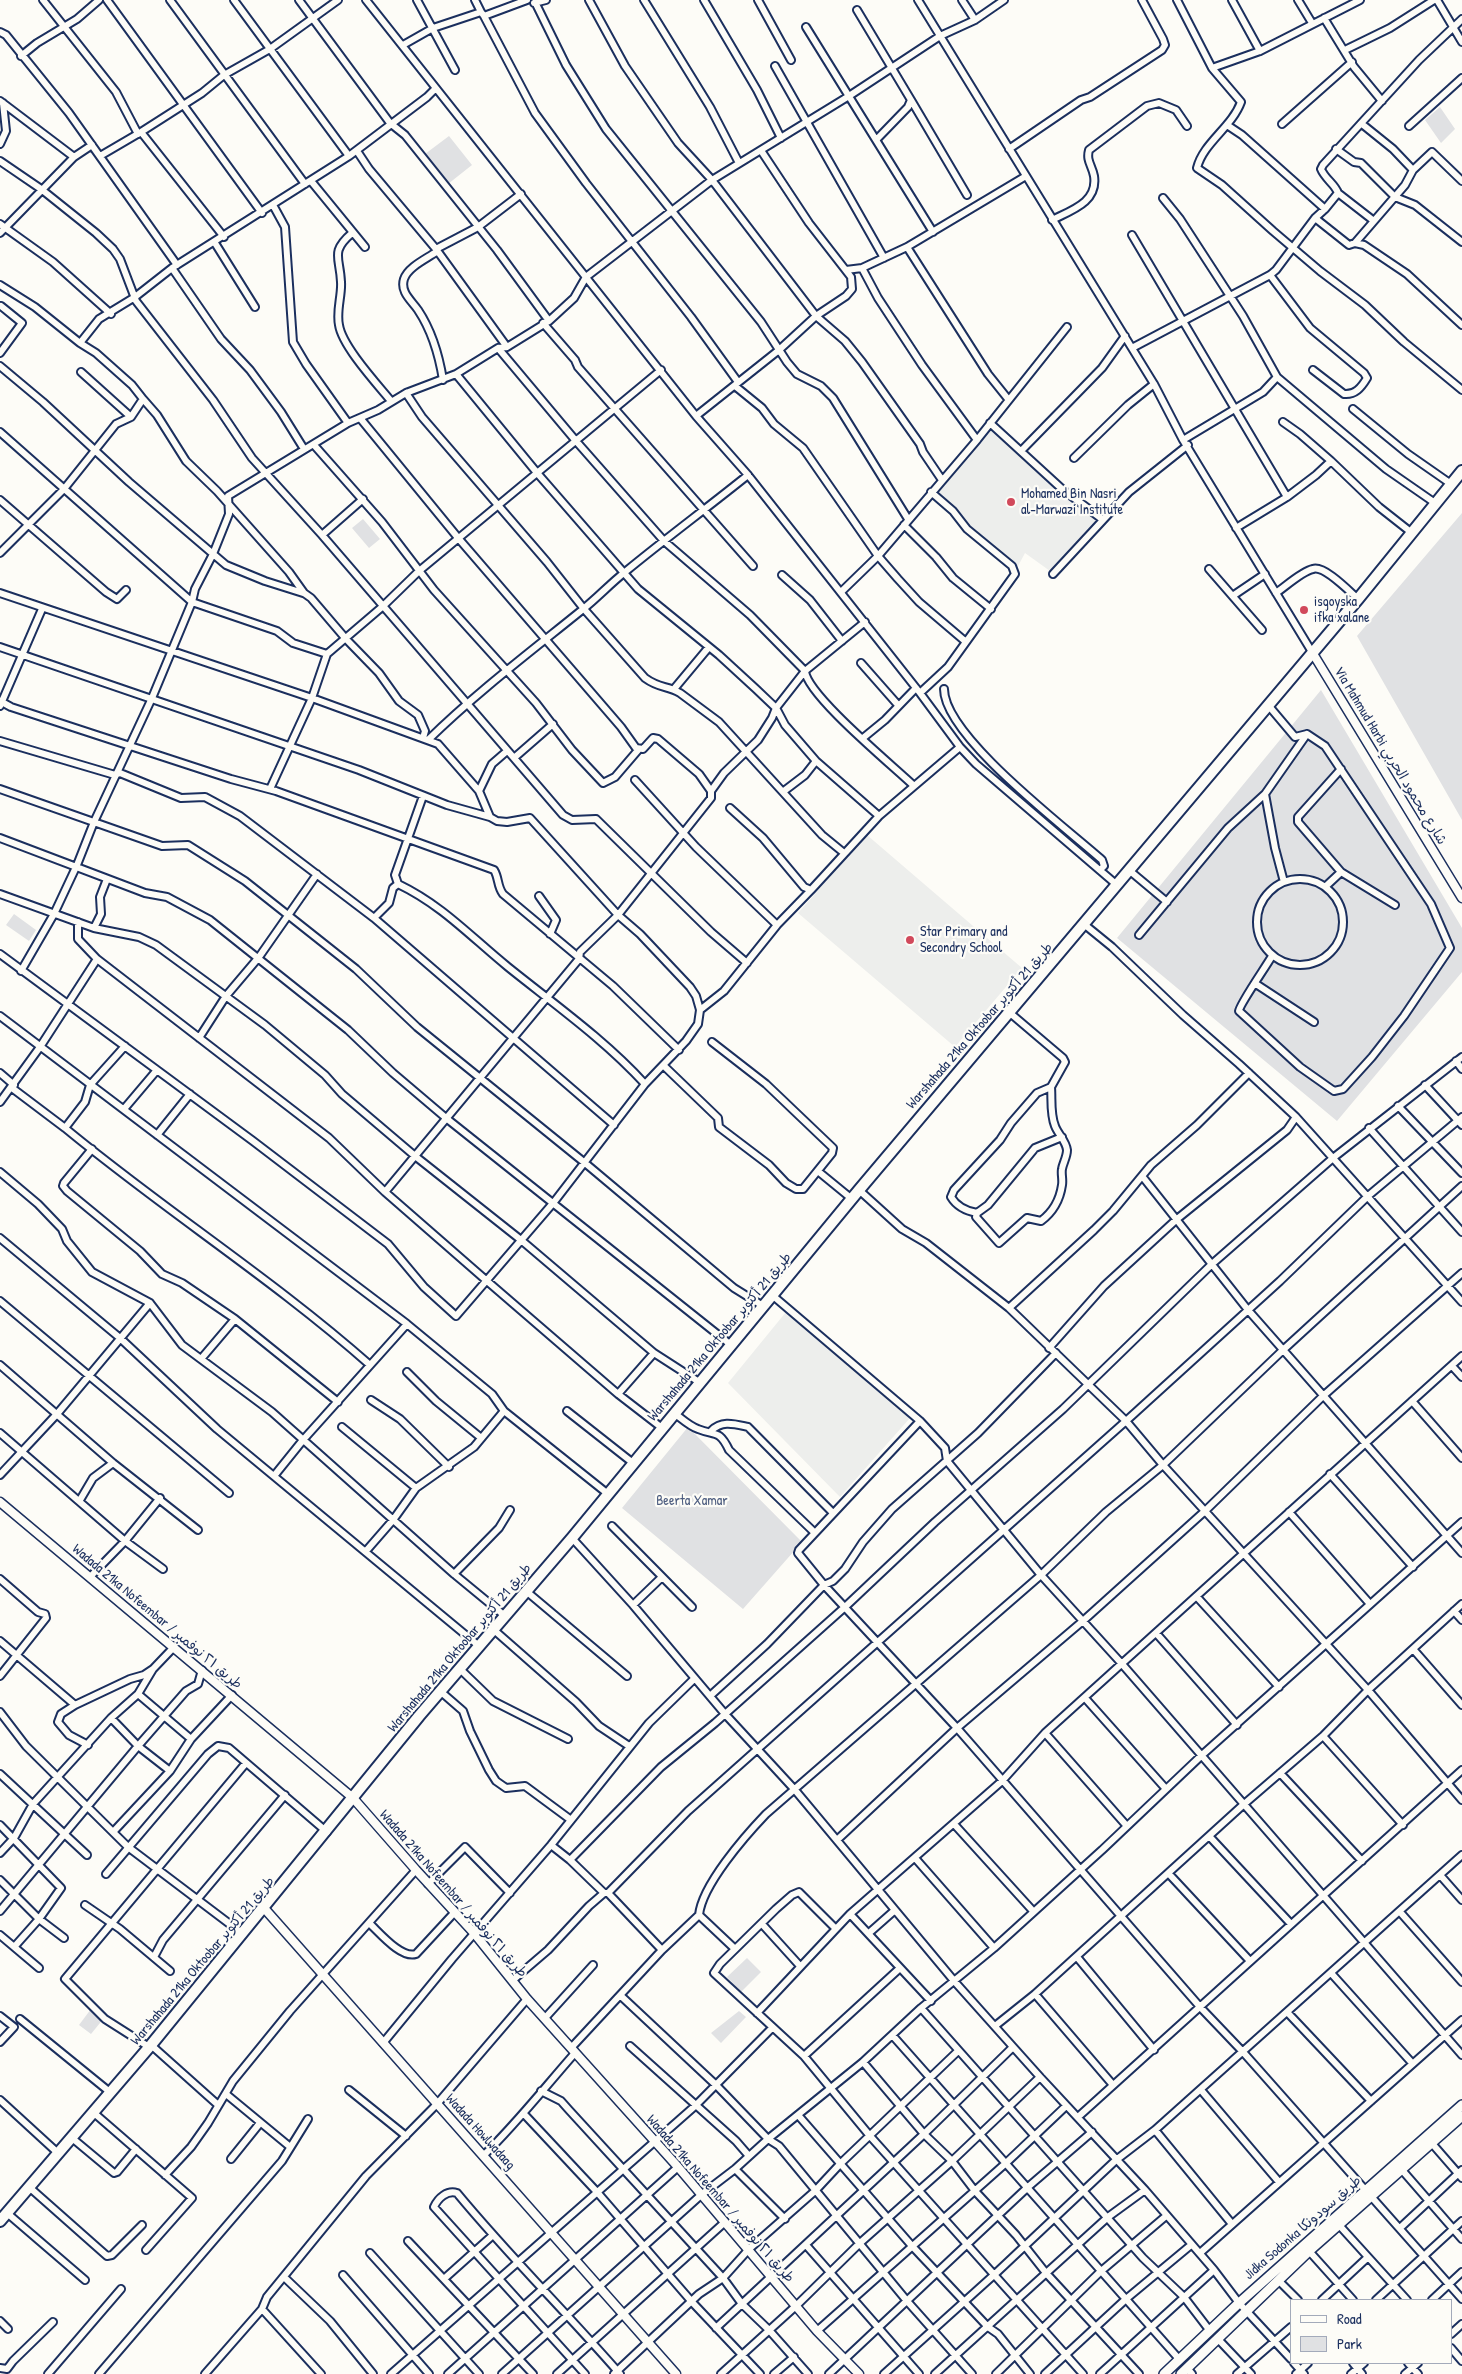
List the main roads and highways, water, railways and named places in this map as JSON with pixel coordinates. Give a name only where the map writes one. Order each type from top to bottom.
[{"type":"main road","name":"Warshahada 21ka Oktoobar طريق 21 أكتوبر","points":[[0,2221],[111,2093],[440,1692],[572,1538],[859,1190],[1085,925],[1358,599],[1462,471]]},
{"type":"main road","name":"Jidka Sodonka طريق سودونكا","points":[[1187,2372],[1246,2310],[1340,2225],[1368,2194],[1402,2170],[1462,2104]]},
{"type":"main road","name":"Jidka Sodonka طريق سودونكا","points":[[1164,2374],[1239,2303],[1429,2140],[1462,2116]]},
{"type":"place","name":"Mohamed Bin Nasri al-Marwazi Institute","points":[[1011,502]]},
{"type":"place","name":"isgoyska ifka xalane","points":[[1304,610]]},
{"type":"place","name":"Star Primary and Secondry School","points":[[910,940]]},
{"type":"park label","name":"Beerta Xamar","points":[[692,1501]]}]
